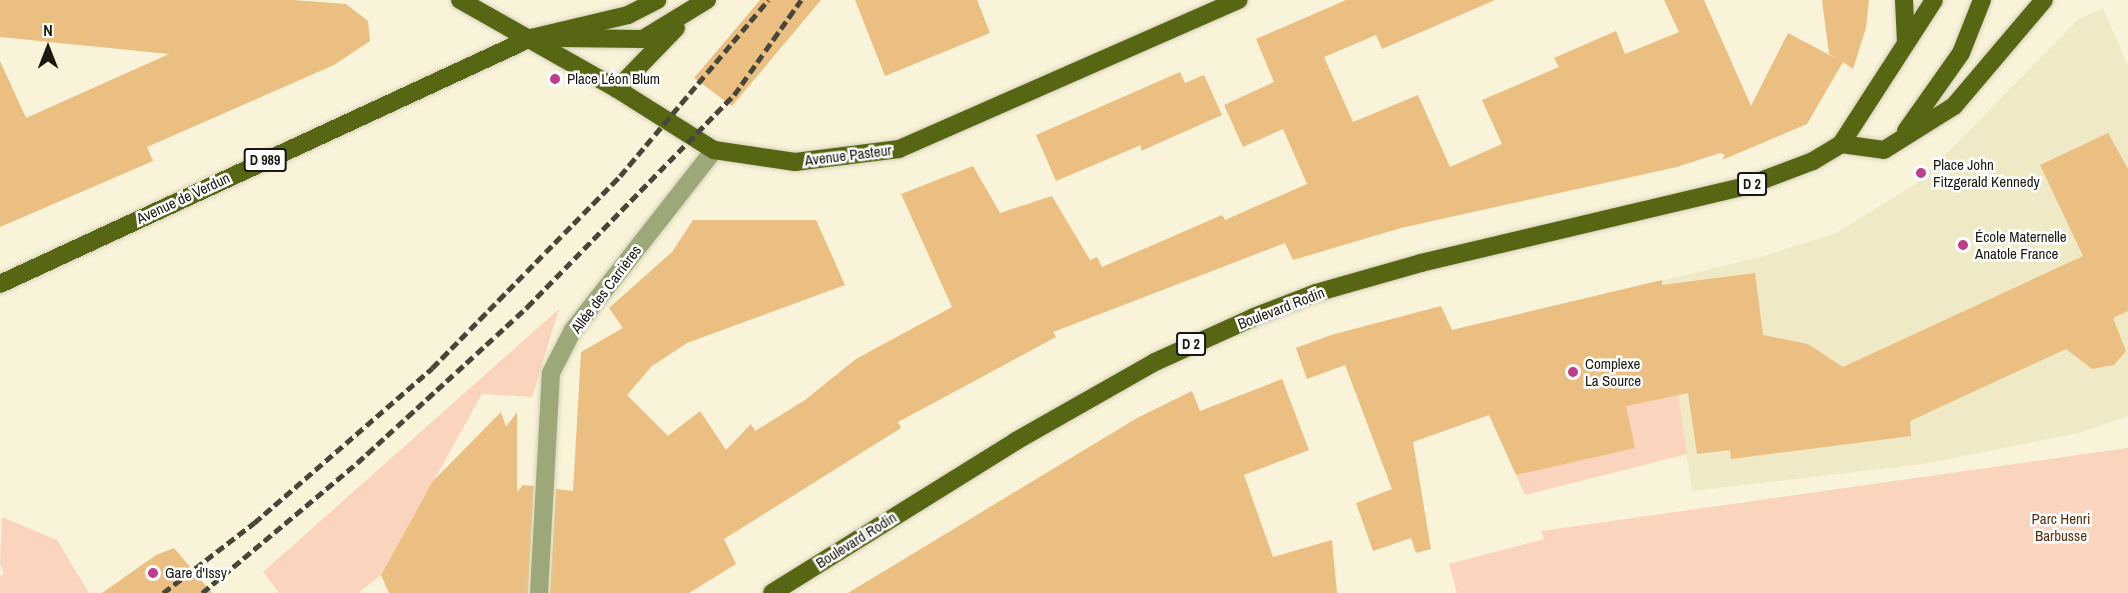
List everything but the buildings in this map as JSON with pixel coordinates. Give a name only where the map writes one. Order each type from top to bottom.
[{"type":"main road","name":"Avenue Pasteur","points":[[460,0],[531,38],[714,150],[795,162],[899,149],[1239,0]]},
{"type":"main road","name":"D 989","points":[[531,38],[628,15],[657,0]]},
{"type":"main road","name":"D 989","points":[[531,38],[643,39],[709,0]]},
{"type":"main road","points":[[617,89],[665,36],[709,0]]},
{"type":"main road","points":[[1904,0],[1906,42]]},
{"type":"main road","points":[[1906,42],[1934,0]]},
{"type":"main road","points":[[1900,140],[1961,53],[1983,0]]},
{"type":"main road","points":[[1841,144],[1884,150],[1954,106],[2044,0]]},
{"type":"main road","name":"Avenue de Verdun","points":[[0,284],[531,38]]},
{"type":"main road","name":"D 2","points":[[1841,144],[1906,42]]},
{"type":"main road","name":"Boulevard Rodin","points":[[772,593],[1036,429],[1155,362],[1245,321],[1316,293],[1498,242],[1747,186],[1813,160],[1841,144]]},
{"type":"street","name":"Allée des Carrières","points":[[539,593],[551,373],[573,330],[714,150]]},
{"type":"shaded area","name":"École Maternelle Anatole France","points":[[2103,8],[2128,66],[2128,416],[2083,432],[1924,464],[1692,491],[1661,281],[1760,257],[1836,233],[1917,183],[2079,19]]},
{"type":"green space","name":"Complexe La Source","points":[[1661,281],[1687,454],[1525,495],[1452,330]]},
{"type":"green space","points":[[559,309],[532,397],[482,394],[381,575],[358,593],[279,593],[263,572]]},
{"type":"green space","name":"Parc Henri Barbusse","points":[[2128,448],[2128,593],[1457,593],[1449,564],[1544,539],[1541,531]]},
{"type":"green space","points":[[2,517],[57,540],[89,593],[0,593],[0,576],[4,573],[0,564]]},
{"type":"railway","points":[[163,593],[254,523],[432,368],[620,176],[768,0]]},
{"type":"railway","points":[[202,593],[357,463],[527,307],[734,95],[801,0]]},
{"type":"place","name":"Place Léon Blum","points":[[555,79]]},
{"type":"place","name":"Place John Fitzgerald Kennedy","points":[[1921,173]]},
{"type":"place","name":"École Maternelle Anatole France","points":[[1963,245]]},
{"type":"place","name":"Complexe La Source","points":[[1573,372]]},
{"type":"place","name":"Gare d'Issy","points":[[153,573]]}]
